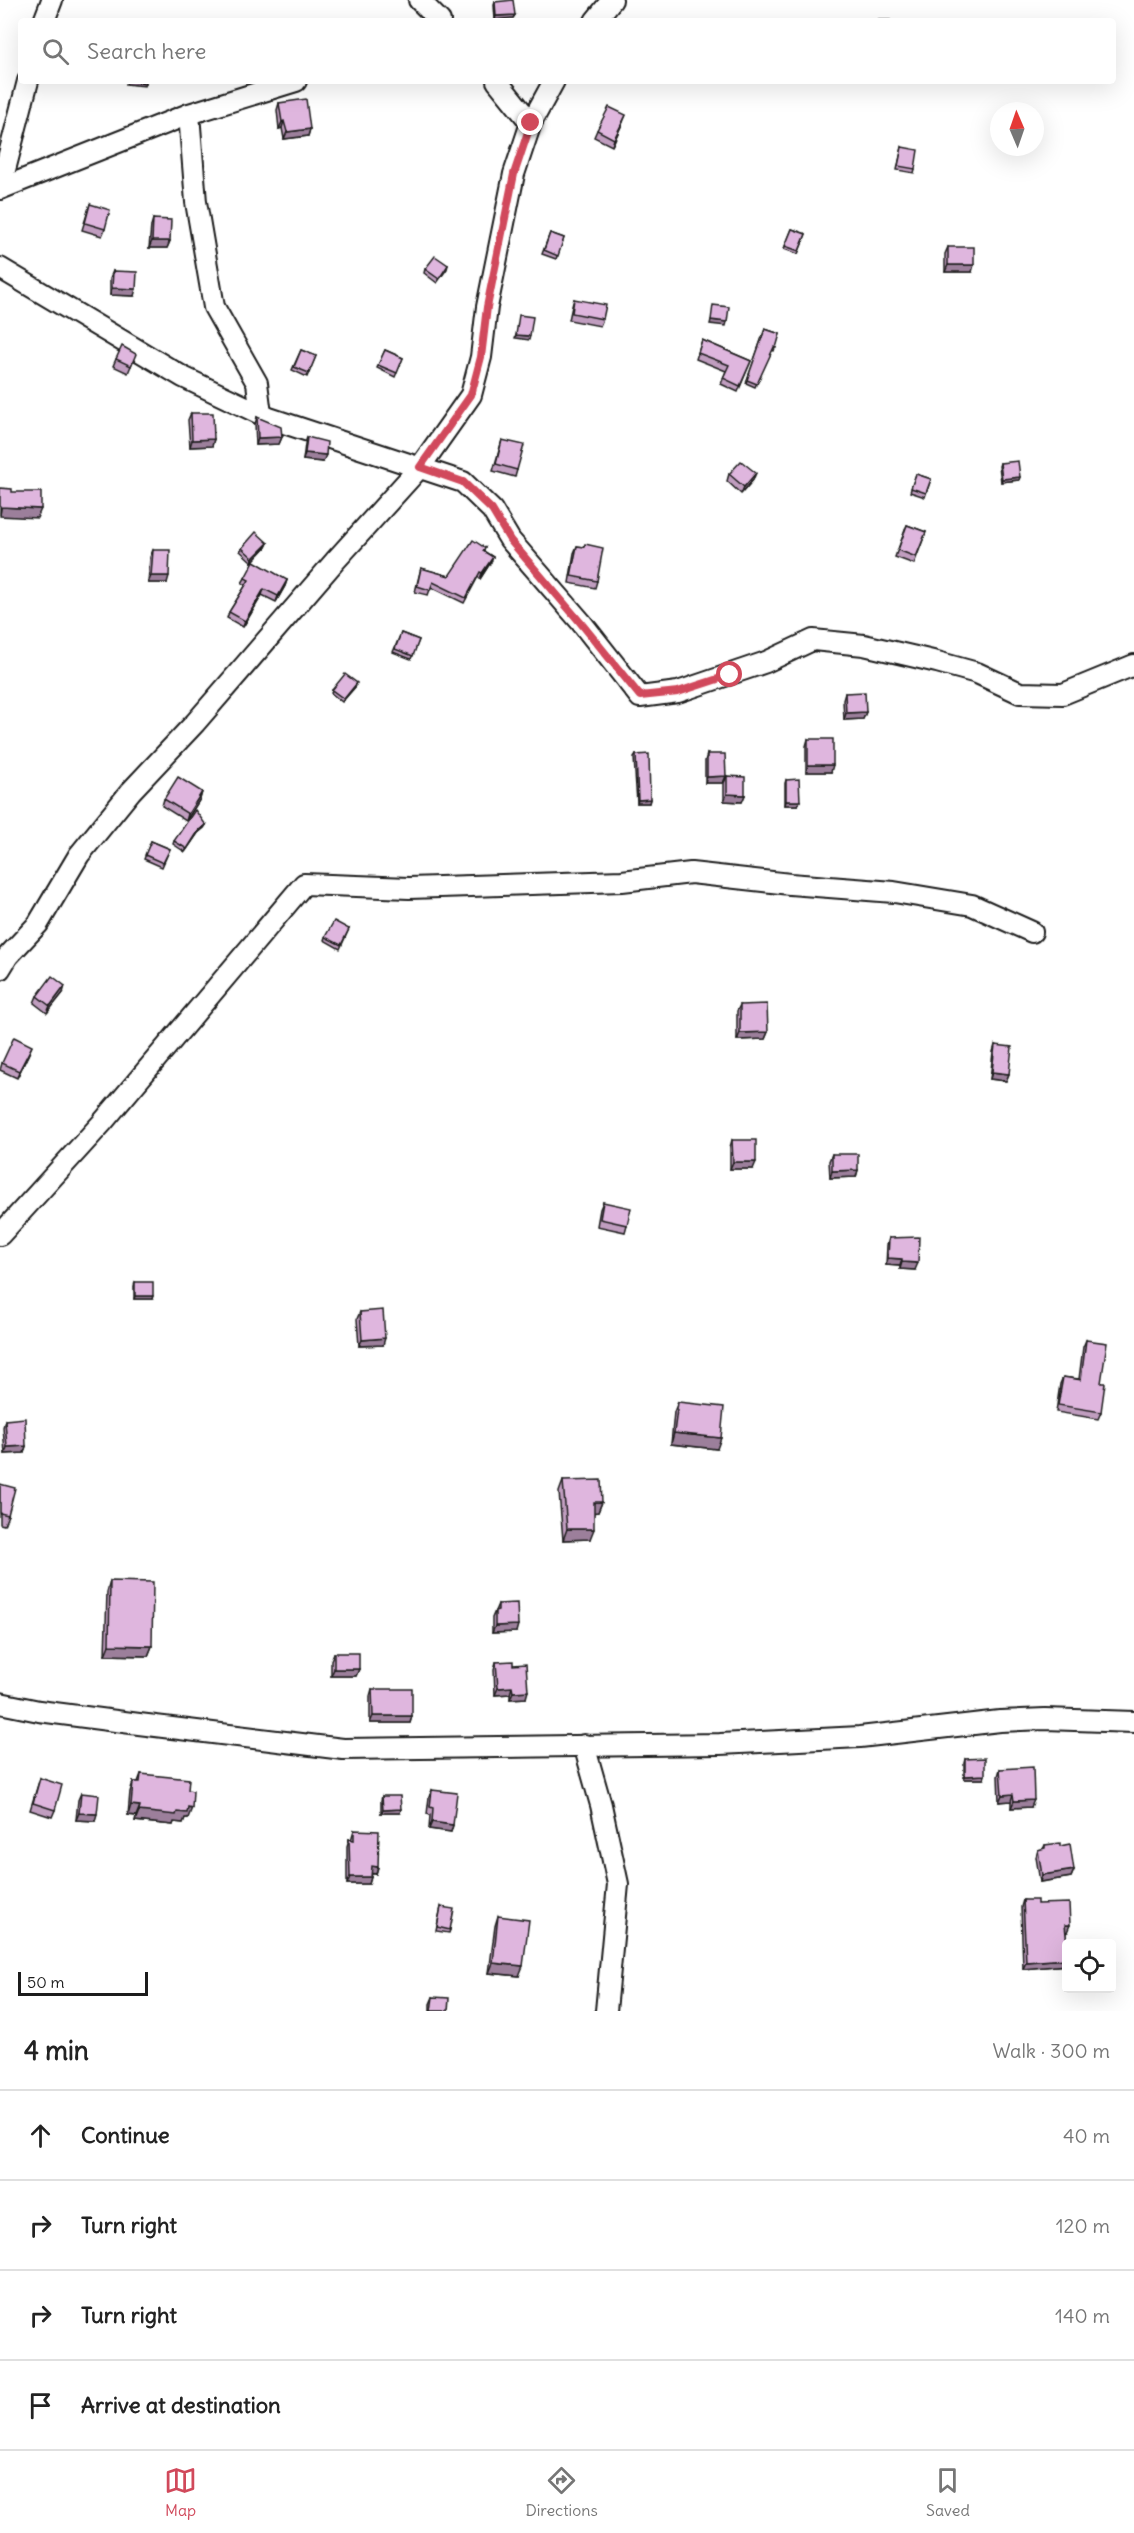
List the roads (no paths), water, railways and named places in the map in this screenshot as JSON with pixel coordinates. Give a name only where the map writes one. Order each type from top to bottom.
[{"type":"street","points":[[45,18],[52,0]]},
{"type":"street","points":[[418,0],[437,18]]},
{"type":"street","points":[[597,18],[612,0]]},
{"type":"street","points":[[0,189],[26,84]]},
{"type":"street","points":[[0,189],[189,114],[286,84]]},
{"type":"street","points":[[499,84],[531,123]]},
{"type":"street","points":[[0,969],[8,956],[38,924],[79,855],[131,790],[203,714],[335,561],[420,467],[471,395],[481,357],[487,307],[514,174],[531,123],[552,84]]},
{"type":"street","points":[[189,114],[196,202],[214,307],[257,383],[261,414]]},
{"type":"street","points":[[0,268],[183,377],[261,414],[463,482],[492,510],[510,540],[640,696],[678,692],[766,662],[813,640],[864,645],[937,662],[977,673],[1020,693],[1062,694],[1134,664]]},
{"type":"street","points":[[0,1235],[102,1123],[304,884],[409,888],[622,881],[691,873],[894,892],[972,904],[1032,932]]},
{"type":"street","points":[[0,1703],[39,1711],[343,1749],[797,1742],[1045,1719],[1134,1722]]},
{"type":"street","points":[[584,1745],[601,1806],[618,1884],[606,2011]]}]
